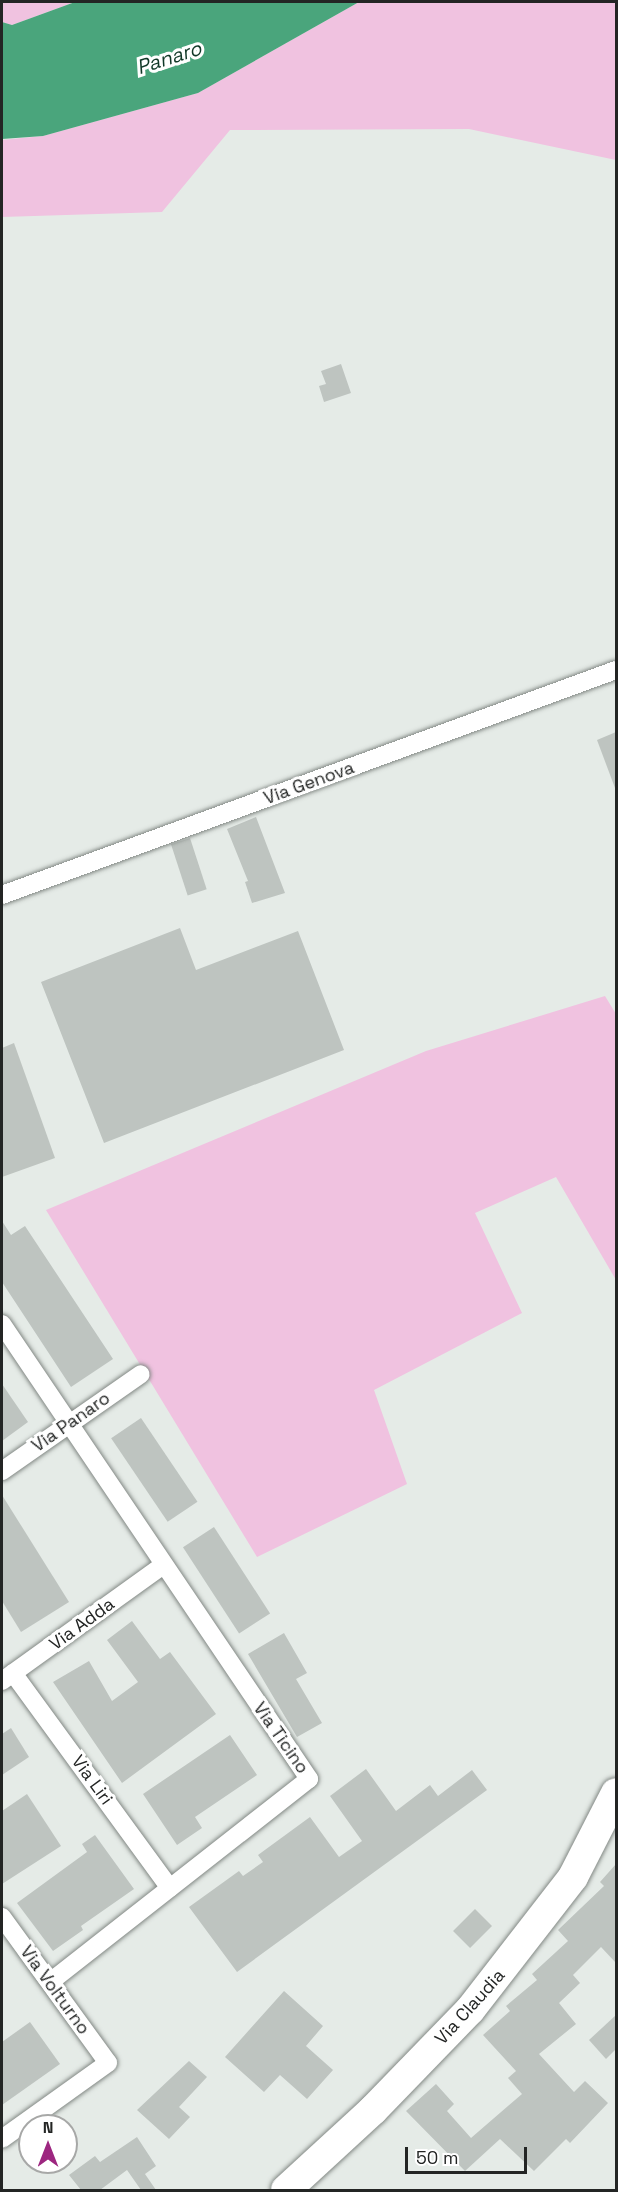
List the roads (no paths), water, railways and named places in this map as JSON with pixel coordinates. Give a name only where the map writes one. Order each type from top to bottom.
[{"type":"main road","name":"Via Claudia","points":[[286,2190],[373,2110],[470,2010],[527,1941],[573,1877],[616,1793]]},
{"type":"street","name":"Via Genova","points":[[2,895],[616,670]]},
{"type":"street","name":"Via Ticino","points":[[2,1324],[162,1566],[309,1779],[50,1982]]},
{"type":"street","name":"Via Panaro","points":[[2,1471],[141,1374]]},
{"type":"street","name":"Via Adda","points":[[7,1677],[162,1566]]},
{"type":"street","name":"Via Liri","points":[[7,1677],[170,1888]]},
{"type":"street","name":"Via Volturno","points":[[2,1917],[108,2062],[2,2139]]},
{"type":"water","name":"Panaro","points":[[75,2],[359,2],[198,93],[43,136],[2,139],[2,22],[12,25]]}]
